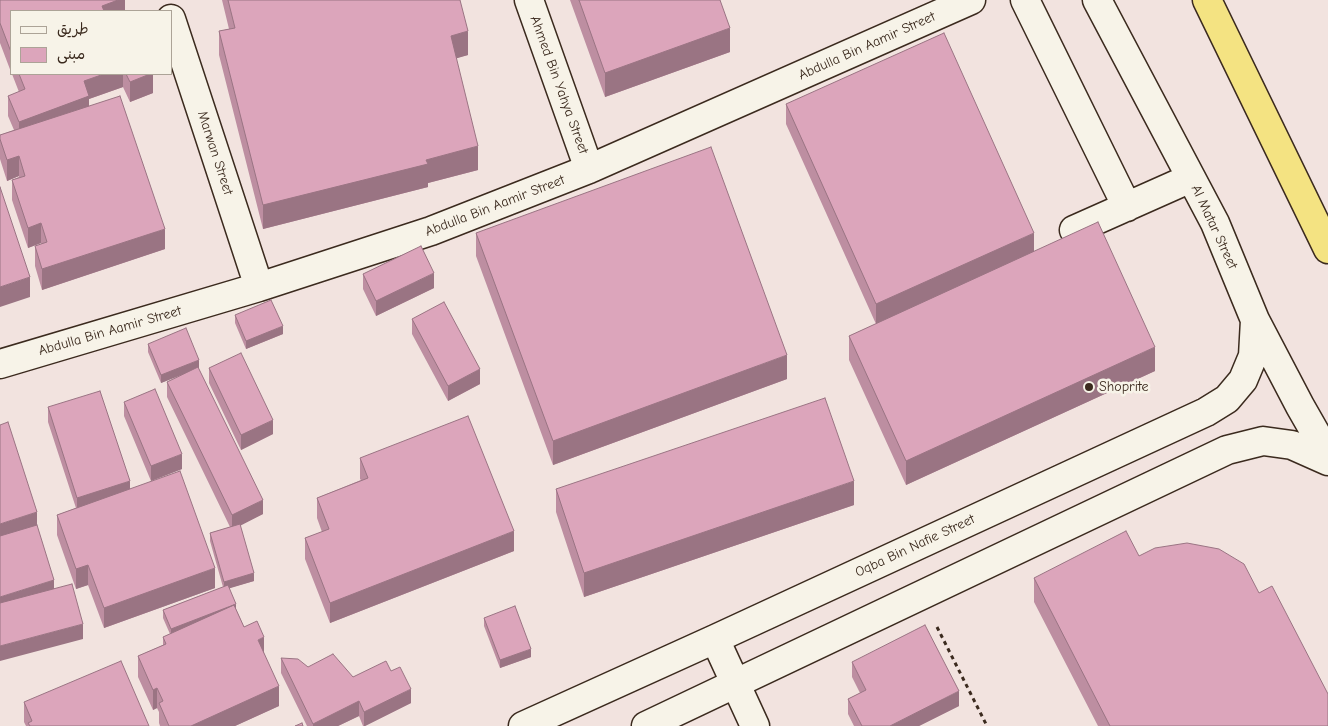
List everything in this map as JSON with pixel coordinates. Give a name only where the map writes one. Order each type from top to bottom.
[{"type":"highway","points":[[1207,0],[1328,249]]},
{"type":"street","name":"Ahmed Bin Yahya Street","points":[[529,0],[589,170]]},
{"type":"street","name":"Abdulla Bin Aamir Street","points":[[0,364],[259,288],[431,231],[589,170],[971,0]]},
{"type":"street","points":[[1025,0],[1126,207]]},
{"type":"street","name":"Al Matar Street","points":[[1097,0],[1215,223],[1255,320],[1328,455]]},
{"type":"street","name":"Marwan Street","points":[[172,22],[259,288]]},
{"type":"street","points":[[1074,230],[1191,178]]},
{"type":"street","name":"Oqba Bin Nafie Street","points":[[523,726],[1206,412],[1227,399],[1243,380],[1253,356],[1255,320]]},
{"type":"street","points":[[646,726],[1227,450],[1263,441],[1292,445],[1328,461]]},
{"type":"street","points":[[715,639],[755,726]]},
{"type":"path","points":[[921,595],[987,726]]},
{"type":"building","points":[[0,0],[118,0],[102,6],[104,10],[10,10],[10,49],[0,23]]},
{"type":"building","points":[[228,0],[460,0],[468,31],[451,36],[478,146],[426,160],[428,164],[263,205],[219,31],[235,28]]},
{"type":"building","points":[[579,0],[720,0],[730,28],[605,73]]},
{"type":"building","points":[[944,33],[1034,233],[876,304],[786,104]]},
{"type":"building","points":[[19,75],[101,75],[84,81],[89,96],[19,122],[8,96],[25,89]]},
{"type":"building","points":[[126,75],[148,75],[130,82]]},
{"type":"building","points":[[120,96],[165,229],[42,269],[35,246],[47,242],[41,223],[28,228],[12,180],[25,176],[19,156],[7,160],[0,135]]},
{"type":"building","points":[[711,147],[787,355],[553,441],[476,233]]},
{"type":"building","points":[[0,187],[30,277],[0,287]]},
{"type":"building","points":[[1098,222],[1155,347],[906,461],[849,336]]},
{"type":"building","points":[[421,246],[434,273],[376,301],[363,274]]},
{"type":"building","points":[[271,300],[283,326],[246,341],[235,315]]},
{"type":"building","points":[[444,302],[480,369],[448,386],[412,319]]},
{"type":"building","points":[[186,328],[199,360],[161,375],[148,344]]},
{"type":"building","points":[[241,353],[273,420],[241,435],[209,368]]},
{"type":"building","points":[[198,367],[263,500],[232,515],[167,382]]},
{"type":"building","points":[[155,389],[182,454],[151,466],[124,402]]},
{"type":"building","points":[[100,391],[130,481],[77,498],[48,407]]},
{"type":"building","points":[[825,398],[854,481],[584,573],[556,489]]},
{"type":"building","points":[[468,416],[514,531],[330,603],[305,538],[329,529],[317,498],[368,478],[360,458]]},
{"type":"building","points":[[8,422],[37,512],[0,524],[0,425]]},
{"type":"building","points":[[180,471],[215,568],[104,608],[88,565],[76,569],[57,515]]},
{"type":"building","points":[[240,524],[254,573],[224,582],[210,533]]},
{"type":"building","points":[[37,525],[54,580],[0,597],[0,536]]},
{"type":"building","points":[[1126,531],[1139,556],[1155,548],[1187,543],[1219,549],[1244,564],[1259,593],[1272,586],[1328,694],[1328,726],[1110,726],[1034,578]]},
{"type":"building","points":[[72,584],[83,624],[0,646],[0,603]]},
{"type":"building","points":[[228,585],[236,604],[171,629],[163,610]]},
{"type":"building","points":[[234,605],[244,627],[257,621],[264,637],[258,640],[279,686],[191,726],[169,726],[159,703],[163,701],[157,688],[153,690],[138,656],[166,644],[163,637]]},
{"type":"building","points":[[515,606],[531,649],[500,660],[484,618]]},
{"type":"building","points":[[925,625],[959,691],[890,726],[862,726],[848,699],[866,690],[852,662]]},
{"type":"building","points":[[333,654],[353,677],[386,661],[391,671],[400,667],[411,689],[364,712],[359,701],[313,724],[281,658],[298,659],[308,667]]},
{"type":"building","points":[[121,661],[149,726],[30,726],[28,723],[32,721],[24,702]]},
{"type":"place","name":"Shoprite","points":[[1089,387]]}]
